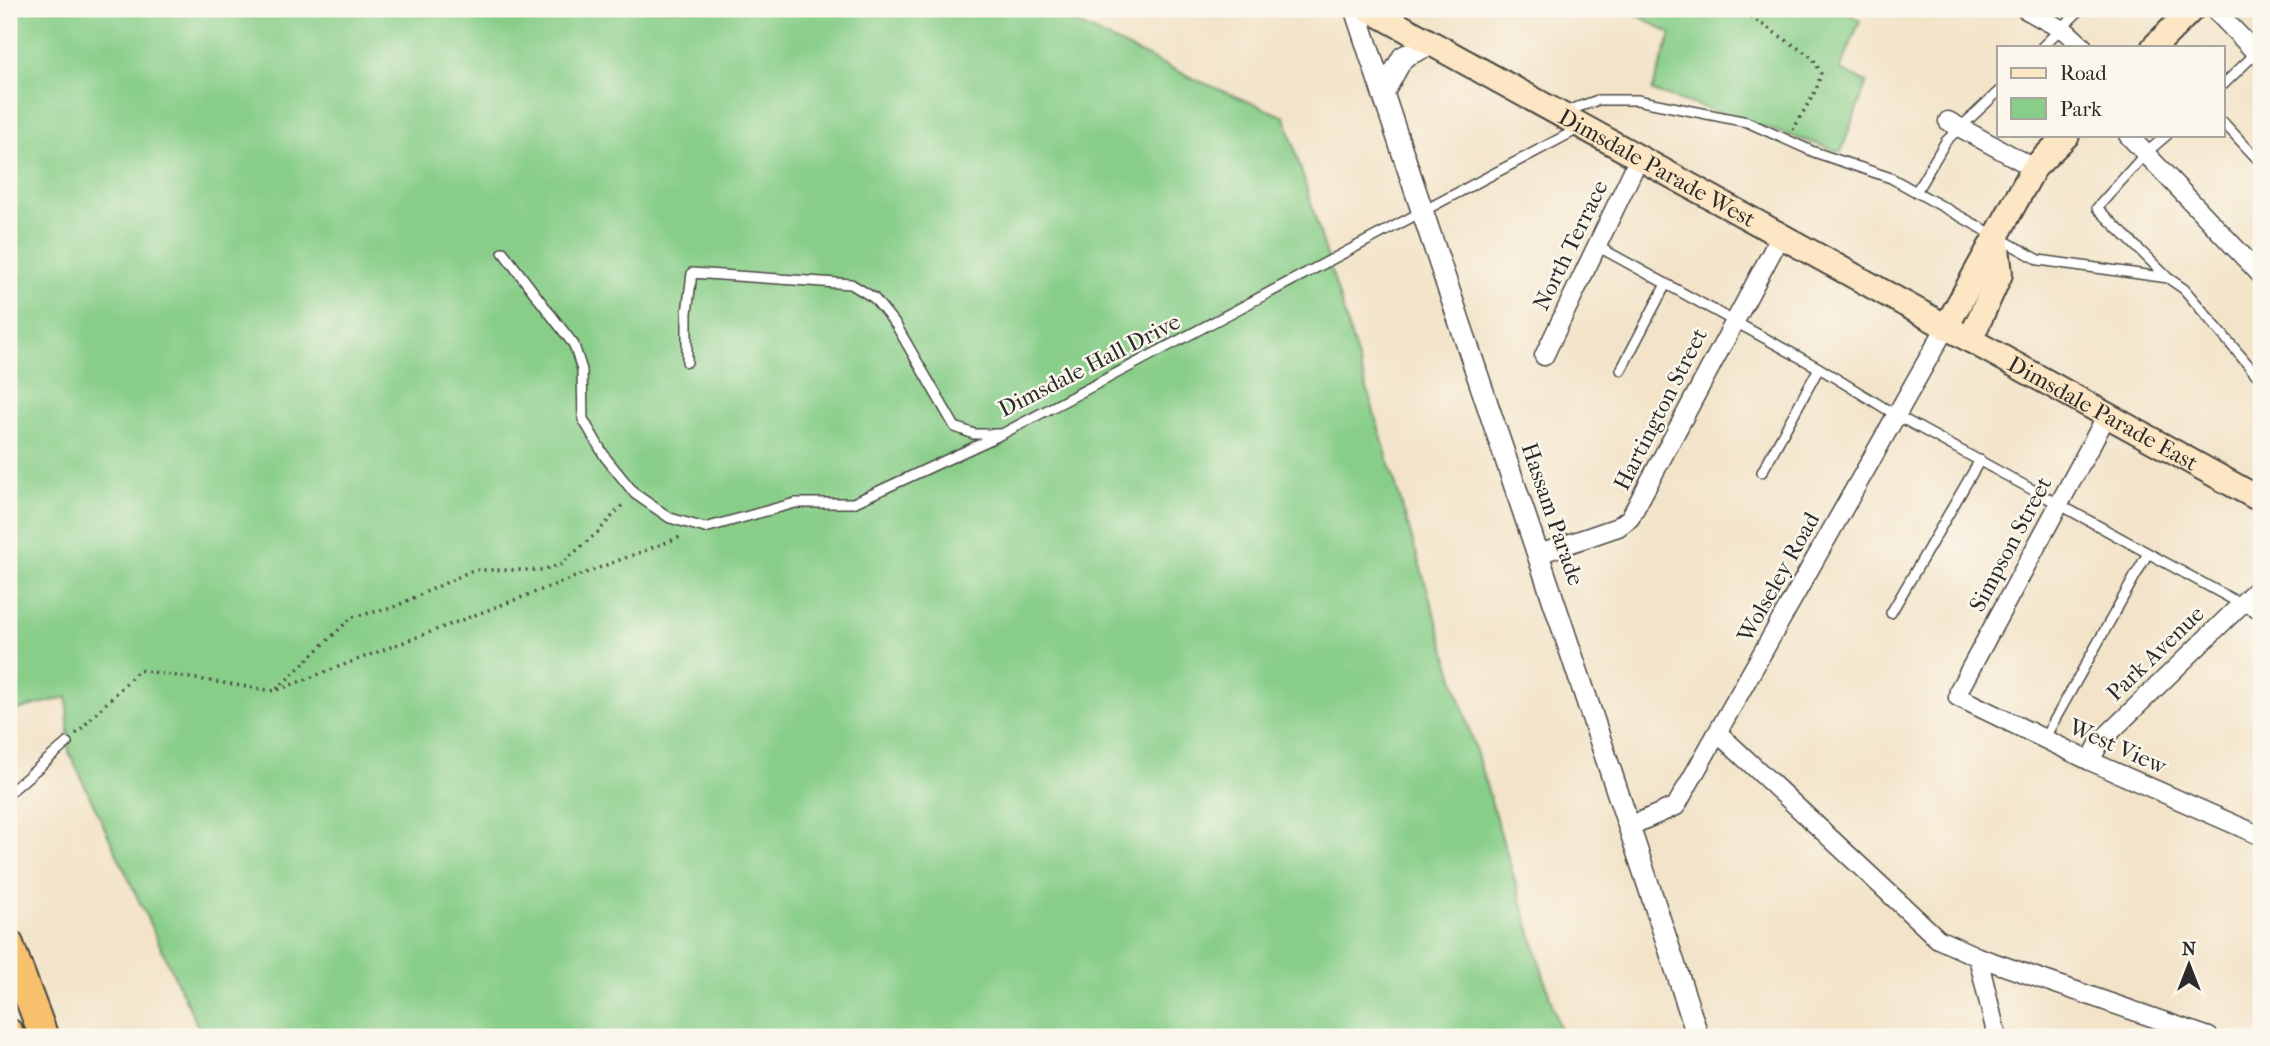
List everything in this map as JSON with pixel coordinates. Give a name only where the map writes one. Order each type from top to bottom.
[{"type":"highway","points":[[9,944],[22,1029]]},
{"type":"main road","name":"Dimsdale Parade West","points":[[1369,9],[1585,125],[1946,327]]},
{"type":"main road","points":[[2155,46],[2192,9]]},
{"type":"main road","points":[[1946,327],[2034,168],[2066,136]]},
{"type":"main road","points":[[1970,340],[2000,274],[1996,238]]},
{"type":"main road","name":"Dimsdale Parade East","points":[[1946,327],[2261,500]]},
{"type":"street","name":"Hassam Parade","points":[[1355,9],[1421,214],[1630,826],[1698,1037]]},
{"type":"street","points":[[2025,9],[2060,29],[2082,46]]},
{"type":"street","points":[[2214,9],[2260,53]]},
{"type":"street","points":[[1383,93],[1403,57],[1432,43]]},
{"type":"street","points":[[1954,124],[2034,168]]},
{"type":"street","points":[[2129,136],[2261,275]]},
{"type":"street","name":"North Terrace","points":[[1544,356],[1640,156]]},
{"type":"street","name":"Hartington Street","points":[[1539,554],[1618,527],[1630,518],[1781,235]]},
{"type":"street","name":"Wolseley Road","points":[[1630,826],[1676,806],[1719,734],[1946,327]]},
{"type":"street","name":"Simpson Street","points":[[1958,697],[1959,690],[2107,415]]},
{"type":"street","name":"Park Avenue","points":[[2090,761],[2100,742],[2261,585]]},
{"type":"street","name":"West View","points":[[1958,697],[2090,761],[2261,836]]},
{"type":"street","points":[[1719,734],[1938,939],[1978,957],[2209,1037]]},
{"type":"street","points":[[1978,957],[1997,1037]]},
{"type":"lane","points":[[2043,46],[2081,9]]},
{"type":"lane","points":[[2224,84],[2260,53]]},
{"type":"lane","points":[[1916,192],[1954,124],[1997,92]]},
{"type":"lane","points":[[1562,113],[1598,100],[1637,100],[1747,121],[1787,141],[1891,178],[2039,260],[2168,278]]},
{"type":"lane","points":[[2224,123],[2261,163]]},
{"type":"lane","name":"Dimsdale Hall Drive","points":[[687,362],[687,313],[692,272],[822,284],[851,284],[874,298],[896,325],[955,427],[974,434],[1002,434],[1585,125]]},
{"type":"lane","points":[[2166,136],[2146,153],[2097,208],[2168,278],[2185,289],[2261,380]]},
{"type":"lane","points":[[1597,246],[1819,368],[1896,415],[2261,615]]},
{"type":"lane","points":[[503,252],[574,345],[582,370],[583,419],[605,457],[635,494],[670,517],[705,528],[795,503],[853,503],[1002,434]]},
{"type":"lane","points":[[1621,370],[1666,284]]},
{"type":"lane","points":[[1762,472],[1819,368]]},
{"type":"lane","points":[[1891,613],[1980,460]]},
{"type":"lane","points":[[2044,739],[2148,553]]},
{"type":"lane","points":[[9,793],[67,743]]},
{"type":"path","points":[[1739,9],[1813,58],[1821,74],[1816,90],[1787,141]]},
{"type":"path","points":[[275,691],[352,617],[392,608],[473,570],[542,570],[560,565],[598,533],[626,501]]},
{"type":"path","points":[[67,743],[139,670],[275,691],[705,528]]},
{"type":"green space","points":[[9,9],[1047,9],[1192,78],[1285,117],[1562,1037],[203,1037],[69,752],[67,697],[9,712]]},
{"type":"green space","points":[[1626,9],[1842,9],[1860,21],[1840,70],[1867,82],[1841,152],[1652,91],[1671,34]]}]
